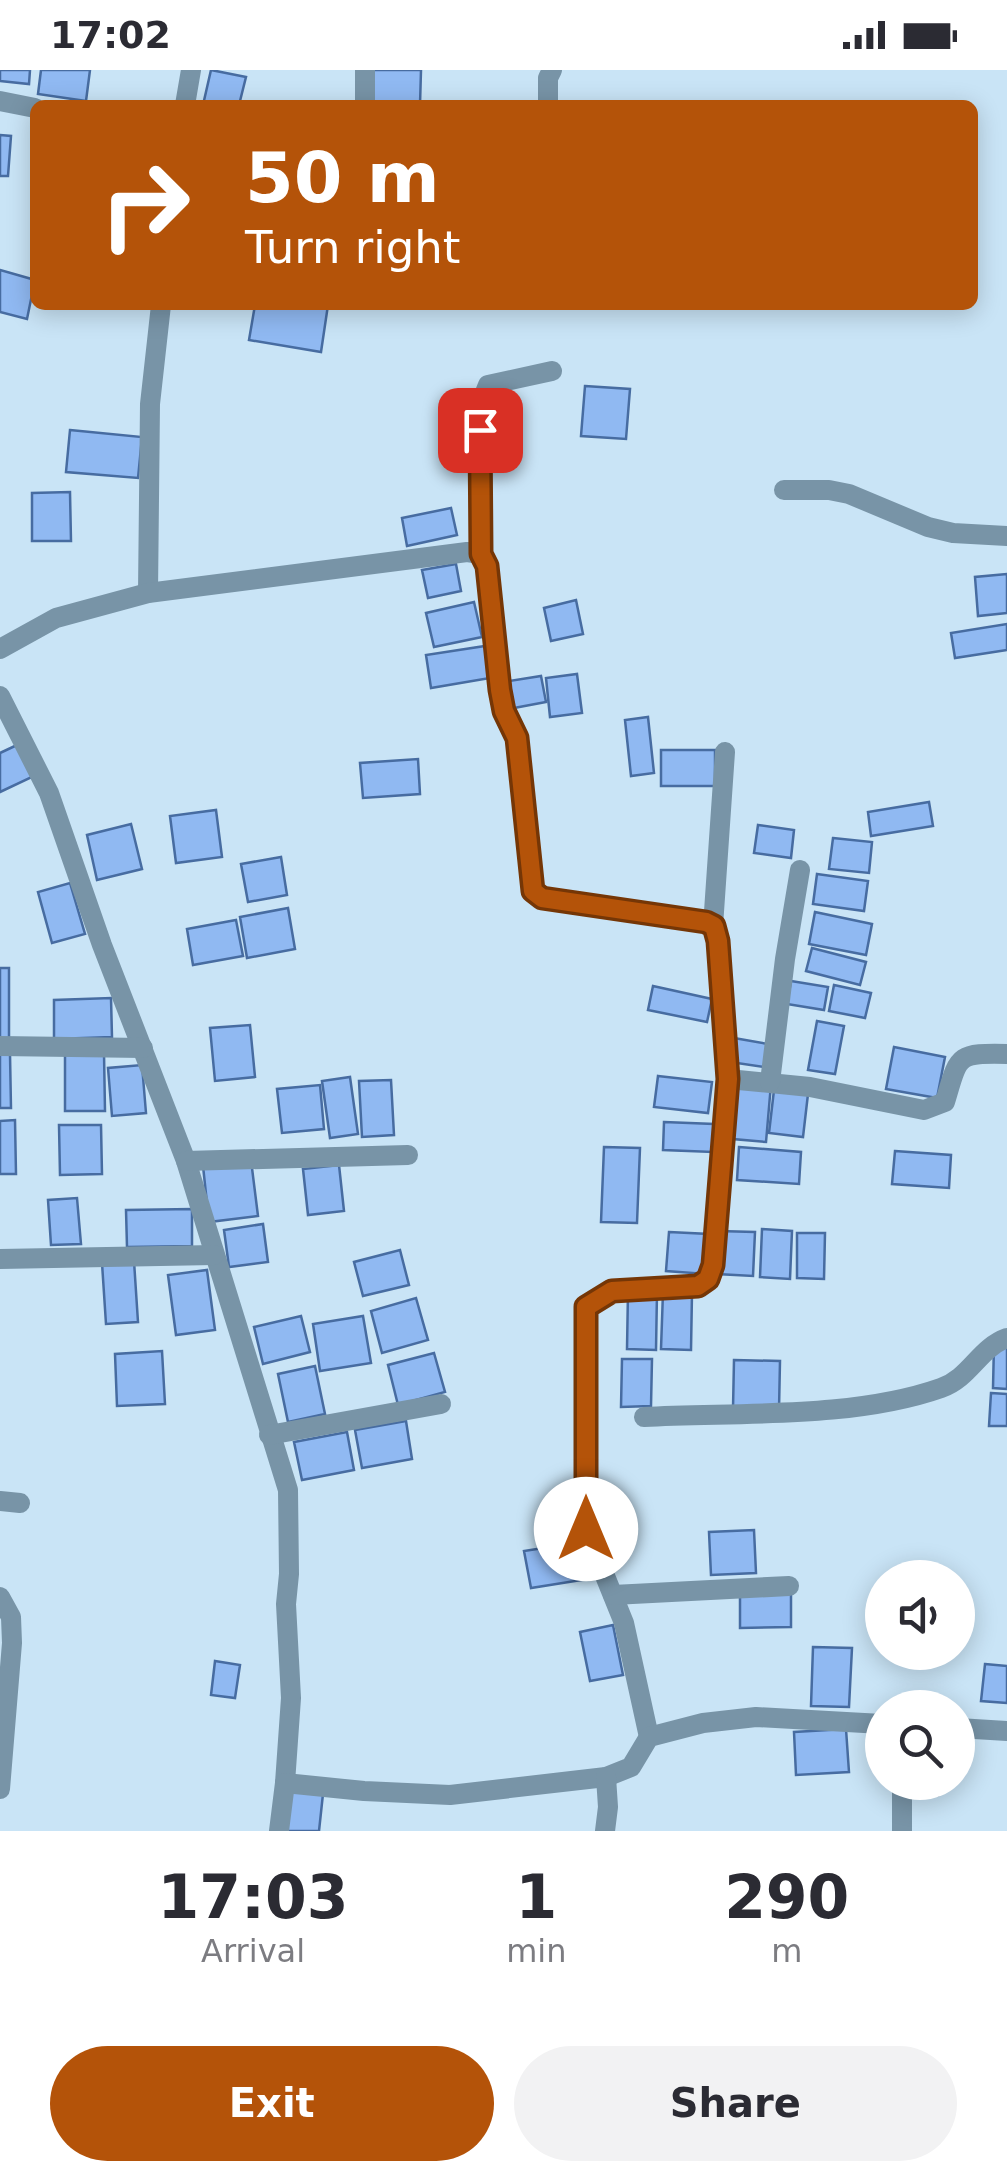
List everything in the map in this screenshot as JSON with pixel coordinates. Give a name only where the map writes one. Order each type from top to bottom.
[{"type":"street","points":[[187,100],[191,70]]},
{"type":"street","points":[[365,70],[366,100]]},
{"type":"street","points":[[548,100],[552,70]]},
{"type":"street","points":[[0,102],[30,107]]},
{"type":"street","points":[[148,593],[150,404],[160,310]]},
{"type":"street","points":[[552,372],[488,385],[480,430],[481,554],[487,566],[504,711],[517,738],[533,891],[542,898],[714,926]]},
{"type":"street","points":[[784,490],[849,494],[928,527],[953,533],[1007,536]]},
{"type":"street","points":[[0,648],[56,618],[148,593],[360,564],[467,552],[481,554]]},
{"type":"street","points":[[0,696],[49,793],[186,1162],[288,1490],[286,1604],[291,1698],[280,1831]]},
{"type":"street","points":[[650,1738],[624,1623],[586,1529],[586,1307],[612,1291],[698,1286],[708,1279],[713,1265],[728,1079],[714,926],[726,752]]},
{"type":"street","points":[[770,1082],[800,870]]},
{"type":"street","points":[[0,1046],[142,1048]]},
{"type":"street","points":[[728,1079],[770,1082],[924,1110],[944,1102],[962,1058],[970,1054],[1007,1054]]},
{"type":"street","points":[[186,1162],[408,1155]]},
{"type":"street","points":[[0,1259],[214,1254]]},
{"type":"street","points":[[644,1416],[858,1407],[906,1398],[964,1377],[992,1343],[1007,1338]]},
{"type":"street","points":[[269,1435],[441,1404]]},
{"type":"street","points":[[613,1595],[789,1586]]},
{"type":"street","points":[[0,1597],[11,1617],[12,1643],[0,1789]]},
{"type":"street","points":[[285,1784],[450,1794],[606,1777],[630,1767],[650,1738],[703,1723],[756,1716],[865,1723]]},
{"type":"street","points":[[975,1729],[1007,1731]]},
{"type":"street","points":[[605,1831],[606,1777]]},
{"type":"street","points":[[902,1800],[902,1831]]},
{"type":"building","points":[[0,70],[30,70],[29,84],[0,81]]},
{"type":"building","points":[[41,70],[90,70],[86,100],[38,94]]},
{"type":"building","points":[[211,70],[246,77],[240,100],[204,100]]},
{"type":"building","points":[[373,70],[421,70],[420,100],[372,100]]},
{"type":"building","points":[[0,135],[11,136],[8,176],[0,176]]},
{"type":"building","points":[[0,270],[30,279],[27,319],[0,312]]},
{"type":"building","points":[[254,310],[327,310],[321,352],[249,340]]},
{"type":"building","points":[[585,386],[630,389],[626,439],[581,436]]},
{"type":"building","points":[[70,430],[142,437],[138,478],[66,472]]},
{"type":"building","points":[[70,492],[71,541],[32,541],[32,493]]},
{"type":"building","points":[[451,508],[457,535],[407,546],[402,518]]},
{"type":"building","points":[[456,564],[461,591],[428,598],[422,570]]},
{"type":"building","points":[[1007,574],[1007,613],[978,616],[975,577]]},
{"type":"building","points":[[576,600],[583,634],[551,641],[544,608]]},
{"type":"building","points":[[474,602],[482,637],[434,647],[426,613]]},
{"type":"building","points":[[1007,624],[1007,650],[955,658],[951,633]]},
{"type":"building","points":[[485,646],[490,678],[431,688],[426,655]]},
{"type":"building","points":[[577,674],[582,713],[550,717],[546,678]]},
{"type":"building","points":[[541,676],[546,702],[514,708],[509,681]]},
{"type":"building","points":[[648,717],[654,773],[631,776],[625,720]]},
{"type":"building","points":[[17,745],[32,777],[0,792],[0,753]]},
{"type":"building","points":[[661,750],[715,750],[715,786],[661,786]]},
{"type":"building","points":[[418,759],[420,794],[363,798],[360,763]]},
{"type":"building","points":[[929,802],[933,826],[871,836],[868,812]]},
{"type":"building","points":[[216,810],[222,857],[176,863],[170,816]]},
{"type":"building","points":[[131,824],[142,869],[97,880],[87,835]]},
{"type":"building","points":[[758,825],[794,830],[791,858],[754,853]]},
{"type":"building","points":[[833,838],[872,842],[869,873],[829,869]]},
{"type":"building","points":[[281,857],[287,895],[248,902],[241,864]]},
{"type":"building","points":[[817,874],[868,881],[864,911],[813,904]]},
{"type":"building","points":[[70,883],[85,934],[52,943],[38,892]]},
{"type":"building","points":[[288,908],[295,949],[247,958],[240,917]]},
{"type":"building","points":[[815,912],[872,924],[866,955],[809,944]]},
{"type":"building","points":[[236,920],[243,956],[193,965],[187,929]]},
{"type":"building","points":[[812,948],[866,962],[860,985],[806,971]]},
{"type":"building","points":[[0,968],[9,968],[9,1039],[0,1039]]},
{"type":"building","points":[[791,981],[828,987],[824,1010],[787,1004]]},
{"type":"building","points":[[834,985],[871,993],[865,1018],[829,1011]]},
{"type":"building","points":[[653,986],[712,999],[707,1022],[648,1010]]},
{"type":"building","points":[[111,998],[112,1037],[54,1039],[54,1000]]},
{"type":"building","points":[[817,1021],[844,1026],[835,1074],[808,1070]]},
{"type":"building","points":[[250,1025],[255,1077],[215,1081],[210,1028]]},
{"type":"building","points":[[734,1038],[768,1044],[764,1067],[730,1062]]},
{"type":"building","points":[[894,1047],[945,1057],[937,1098],[886,1089]]},
{"type":"building","points":[[104,1053],[105,1111],[65,1111],[65,1054]]},
{"type":"building","points":[[0,1054],[10,1054],[11,1108],[0,1108]]},
{"type":"building","points":[[142,1065],[146,1113],[112,1116],[108,1068]]},
{"type":"building","points":[[658,1076],[712,1082],[708,1113],[654,1107]]},
{"type":"building","points":[[350,1077],[358,1134],[330,1138],[322,1081]]},
{"type":"building","points":[[391,1080],[394,1135],[362,1137],[359,1081]]},
{"type":"building","points":[[737,1082],[771,1084],[766,1142],[733,1139]]},
{"type":"building","points":[[320,1085],[324,1129],[282,1133],[277,1089]]},
{"type":"building","points":[[774,1090],[808,1094],[803,1137],[769,1133]]},
{"type":"building","points":[[15,1120],[16,1174],[0,1174],[0,1121]]},
{"type":"building","points":[[664,1122],[714,1124],[713,1152],[663,1150]]},
{"type":"building","points":[[59,1125],[101,1125],[102,1174],[60,1175]]},
{"type":"building","points":[[604,1147],[640,1148],[637,1223],[601,1222]]},
{"type":"building","points":[[739,1147],[801,1152],[799,1184],[737,1180]]},
{"type":"building","points":[[895,1151],[951,1155],[949,1188],[892,1184]]},
{"type":"building","points":[[251,1160],[258,1216],[209,1222],[203,1166]]},
{"type":"building","points":[[339,1165],[344,1211],[308,1215],[303,1169]]},
{"type":"building","points":[[77,1198],[81,1244],[51,1245],[48,1200]]},
{"type":"building","points":[[192,1209],[192,1246],[127,1247],[126,1210]]},
{"type":"building","points":[[263,1224],[268,1262],[229,1267],[224,1230]]},
{"type":"building","points":[[762,1229],[792,1231],[790,1279],[760,1277]]},
{"type":"building","points":[[718,1231],[755,1232],[753,1276],[717,1274]]},
{"type":"building","points":[[669,1232],[709,1234],[706,1274],[666,1271]]},
{"type":"building","points":[[797,1233],[825,1233],[824,1279],[797,1278]]},
{"type":"building","points":[[400,1250],[409,1285],[363,1296],[354,1262]]},
{"type":"building","points":[[134,1261],[138,1322],[106,1324],[102,1263]]},
{"type":"building","points":[[207,1270],[215,1330],[176,1335],[168,1275]]},
{"type":"building","points":[[628,1291],[657,1292],[656,1350],[627,1349]]},
{"type":"building","points":[[663,1292],[692,1293],[691,1350],[661,1349]]},
{"type":"building","points":[[416,1298],[428,1340],[382,1353],[371,1311]]},
{"type":"building","points":[[301,1316],[310,1352],[263,1364],[254,1327]]},
{"type":"building","points":[[363,1316],[371,1363],[320,1371],[313,1324]]},
{"type":"building","points":[[994,1344],[1007,1345],[1007,1389],[993,1388]]},
{"type":"building","points":[[162,1351],[165,1404],[117,1406],[115,1354]]},
{"type":"building","points":[[434,1353],[445,1392],[398,1405],[388,1365]]},
{"type":"building","points":[[622,1359],[652,1359],[651,1406],[621,1407]]},
{"type":"building","points":[[734,1360],[780,1361],[779,1410],[733,1409]]},
{"type":"building","points":[[315,1366],[325,1414],[288,1422],[278,1374]]},
{"type":"building","points":[[991,1393],[1007,1394],[1007,1426],[989,1426]]},
{"type":"building","points":[[406,1421],[412,1459],[362,1468],[355,1430]]},
{"type":"building","points":[[347,1432],[354,1470],[302,1480],[294,1442]]},
{"type":"building","points":[[754,1530],[756,1573],[711,1575],[709,1532]]},
{"type":"building","points":[[588,1541],[594,1578],[531,1588],[524,1551]]},
{"type":"building","points":[[740,1593],[791,1593],[791,1627],[740,1628]]},
{"type":"building","points":[[613,1625],[623,1675],[590,1681],[580,1632]]},
{"type":"building","points":[[813,1647],[852,1648],[849,1707],[811,1706]]},
{"type":"building","points":[[215,1661],[240,1665],[235,1698],[211,1695]]},
{"type":"building","points":[[985,1664],[1007,1666],[1007,1703],[981,1701]]},
{"type":"building","points":[[846,1729],[849,1772],[796,1775],[794,1732]]},
{"type":"building","points":[[291,1791],[323,1794],[319,1831],[287,1831]]},
{"type":"route","points":[[480,430],[481,554],[487,566],[504,711],[517,738],[533,891],[542,898],[706,922],[714,926],[718,941],[728,1079],[713,1265],[708,1279],[698,1286],[612,1291],[586,1307],[586,1529]]}]
